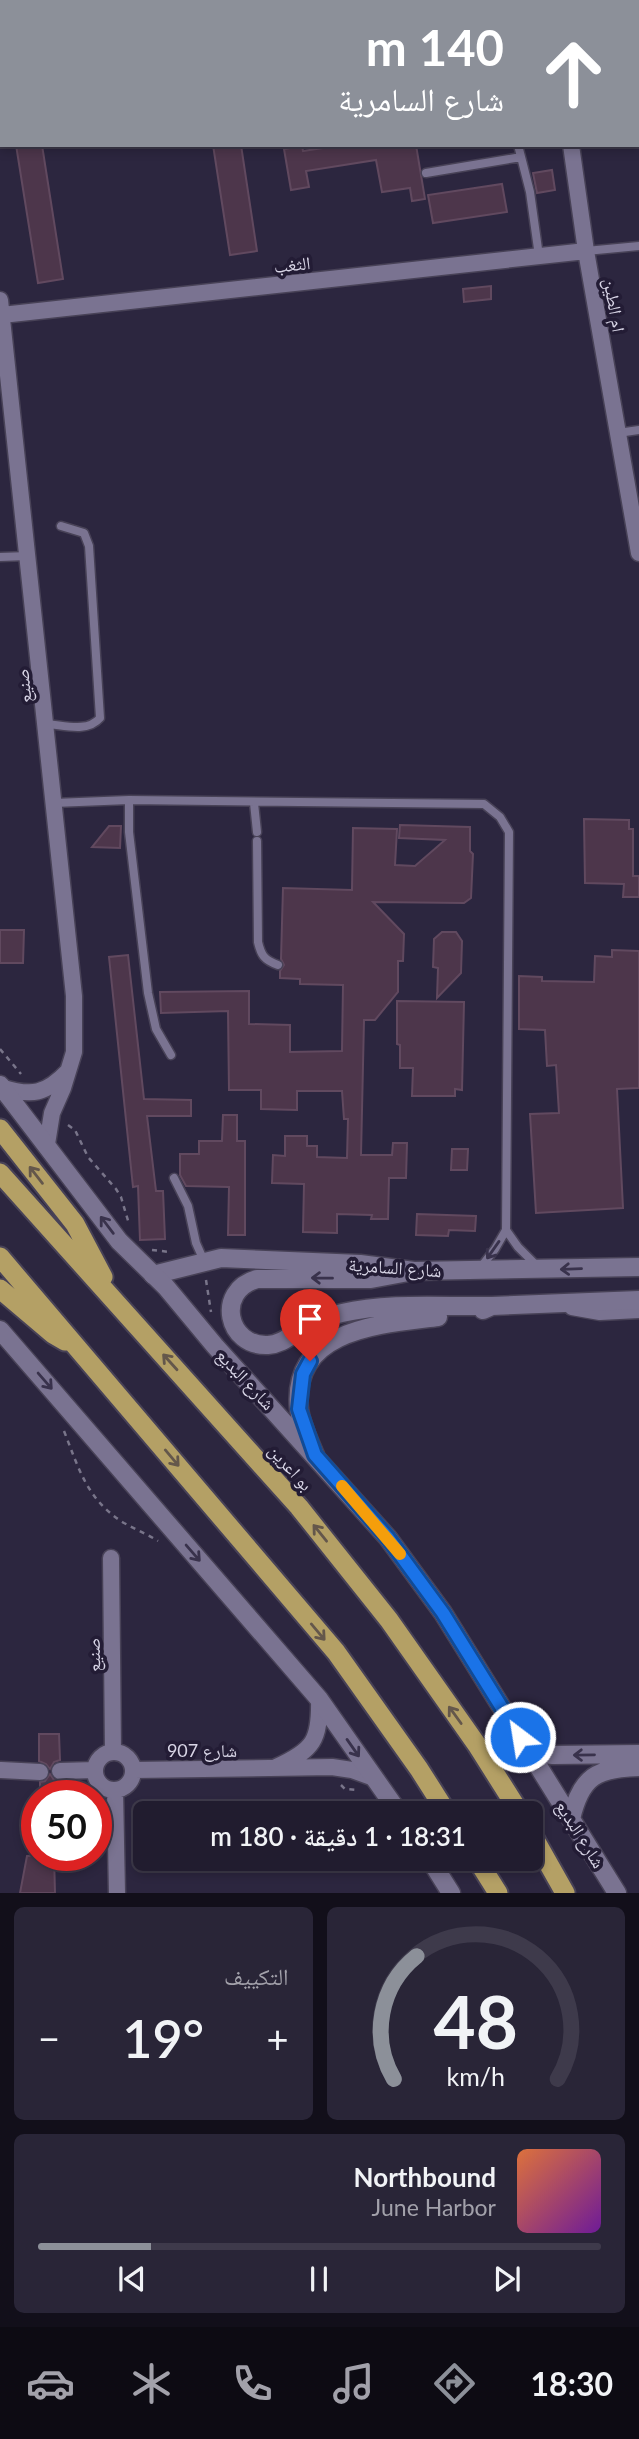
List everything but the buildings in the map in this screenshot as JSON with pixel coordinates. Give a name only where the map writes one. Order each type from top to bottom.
[{"type":"highway","points":[[0,1129],[75,1224],[110,1294]]},
{"type":"highway","name":"بو اعرين","points":[[0,1173],[299,1507],[340,1557],[389,1620],[477,1745],[512,1801]]},
{"type":"highway","points":[[0,1257],[336,1653],[413,1759],[439,1801]]},
{"type":"highway","points":[[0,1289],[53,1334],[82,1351]]},
{"type":"highway","points":[[543,1854],[565,1893]]},
{"type":"highway","points":[[484,1871],[498,1893]]},
{"type":"main road","name":"شارع البديع","points":[[1,1086],[119,1241],[153,1275],[388,1538],[443,1613],[617,1893]]},
{"type":"main road","name":"شارع السامرية","points":[[153,1275],[204,1261],[234,1258],[360,1264],[414,1270],[639,1267]]},
{"type":"main road","points":[[414,1270],[371,1279],[257,1279],[244,1285],[233,1297],[230,1306],[232,1321],[246,1339],[267,1345],[281,1342],[324,1319],[353,1311],[639,1300]]},
{"type":"main road","points":[[315,1455],[299,1409],[303,1374],[320,1351],[332,1341],[363,1328],[475,1312],[492,1306]]},
{"type":"main road","points":[[0,1330],[319,1699],[390,1801]]},
{"type":"main road","points":[[528,1752],[553,1755],[639,1754]]},
{"type":"main road","points":[[571,1819],[576,1797],[595,1776],[606,1770],[639,1767]]},
{"type":"main road","points":[[437,1871],[451,1893]]},
{"type":"street","name":"ام الطين","points":[[572,147],[586,251],[639,553]]},
{"type":"street","name":"الثغب","points":[[1,308],[586,251]]},
{"type":"street","name":"صنيع","points":[[1,308],[74,996],[75,1034],[70,1069],[52,1113],[47,1144]]},
{"type":"street","points":[[1,1086],[31,1093],[50,1087],[70,1069]]},
{"type":"street","points":[[563,1304],[581,1310],[639,1310]]},
{"type":"street","name":"صنيع","points":[[111,1558],[114,1752]]},
{"type":"street","name":"شارع 907","points":[[271,1769],[296,1758],[311,1745],[319,1725],[319,1699]]},
{"type":"street","points":[[114,1752],[127,1756],[134,1770],[133,1778],[127,1786],[115,1791],[100,1785],[95,1770],[101,1757],[114,1752]]},
{"type":"street","name":"شارع 907","points":[[134,1770],[332,1767],[352,1770],[374,1778]]},
{"type":"street","points":[[60,1771],[95,1770]]},
{"type":"street","points":[[0,1771],[40,1772]]},
{"type":"street","points":[[115,1791],[117,1893]]},
{"type":"lane","points":[[518,147],[530,192],[539,256]]},
{"type":"lane","points":[[426,173],[521,157]]},
{"type":"lane","points":[[586,251],[639,246]]},
{"type":"lane","points":[[618,433],[639,430]]},
{"type":"lane","points":[[46,724],[86,727],[95,724],[100,718],[89,546],[84,533],[61,526]]},
{"type":"lane","points":[[0,557],[28,556]]},
{"type":"lane","points":[[129,800],[130,832],[148,993],[156,1029],[171,1055]]},
{"type":"lane","points":[[54,803],[129,800],[484,804],[500,817],[509,832],[506,1230],[478,1270]]},
{"type":"lane","points":[[254,803],[258,942],[261,955],[278,965]]},
{"type":"lane","points":[[174,1178],[188,1206],[196,1243],[204,1261]]},
{"type":"lane","points":[[506,1230],[518,1247],[542,1270]]},
{"type":"path","points":[[0,1049],[17,1068],[31,1093]]},
{"type":"path","points":[[52,1113],[75,1130],[88,1157],[117,1189],[130,1228]]},
{"type":"path","points":[[149,1250],[177,1252]]},
{"type":"path","points":[[204,1261],[215,1346]]},
{"type":"path","points":[[64,1430],[84,1483],[96,1499],[124,1523],[158,1540]]},
{"type":"path","points":[[332,1767],[341,1786],[359,1790]]},
{"type":"slow traffic","points":[[342,1486],[400,1554]]},
{"type":"route","points":[[310,1361],[303,1374],[299,1409],[315,1455],[388,1538],[443,1613],[520,1737]]}]
